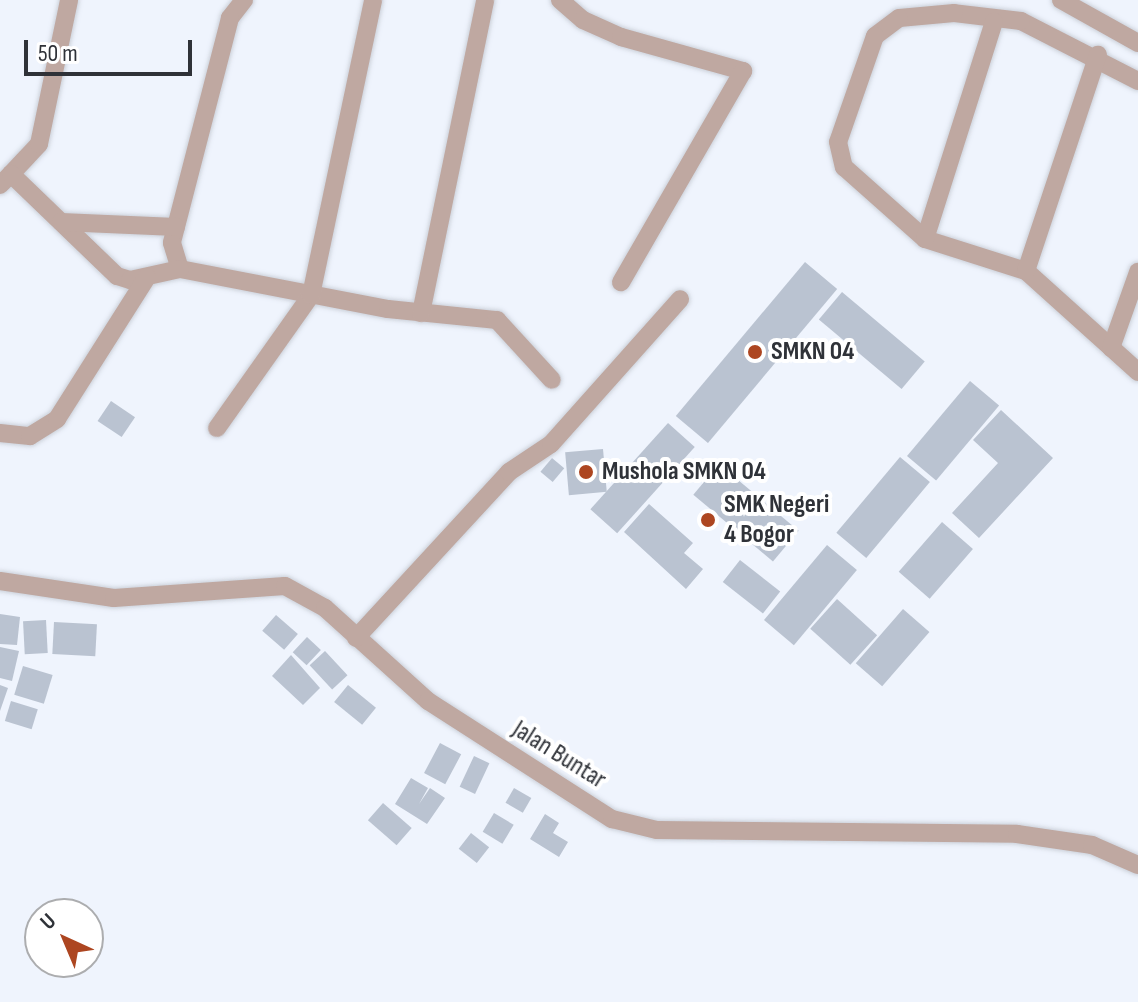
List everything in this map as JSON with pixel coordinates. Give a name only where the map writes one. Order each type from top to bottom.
[{"type":"street","points":[[69,0],[39,144],[5,179],[61,222],[104,268],[130,280],[180,269],[421,313],[497,320],[552,380]]},
{"type":"street","points":[[224,0],[230,18]]},
{"type":"street","points":[[180,269],[173,259],[176,227],[230,18],[244,0]]},
{"type":"street","points":[[217,428],[311,295],[373,0]]},
{"type":"street","points":[[421,313],[485,0]]},
{"type":"street","points":[[560,0],[583,20],[621,37],[743,71],[621,282]]},
{"type":"street","points":[[1061,0],[1138,43]]},
{"type":"street","points":[[1138,81],[1098,55],[1021,21],[994,22],[954,13],[884,26],[838,142],[844,167],[925,239],[1026,271],[1138,372]]},
{"type":"street","points":[[925,239],[994,22]]},
{"type":"street","points":[[1026,271],[1098,55]]},
{"type":"street","points":[[61,222],[176,227]]},
{"type":"street","points":[[1111,348],[1138,272]]},
{"type":"street","points":[[0,433],[30,436],[57,419],[147,277]]},
{"type":"street","points":[[356,638],[509,472],[551,444],[680,299]]},
{"type":"street","name":"Jalan Buntar","points":[[0,581],[114,598],[285,586],[325,608],[428,701],[612,819],[657,830],[1017,834],[1092,845],[1138,865]]},
{"type":"building","name":"SMKN 04","points":[[805,262],[837,289],[708,443],[676,416]]},
{"type":"building","name":"SMKN 04","points":[[842,292],[925,361],[902,389],[819,320]]},
{"type":"building","points":[[970,381],[999,405],[936,480],[907,456]]},
{"type":"building","points":[[111,401],[135,417],[122,437],[98,421]]},
{"type":"building","points":[[1001,410],[1053,458],[979,538],[952,513],[998,463],[973,440]]},
{"type":"building","points":[[668,423],[695,447],[617,533],[590,509]]},
{"type":"building","name":"Mushola SMKN 04","points":[[603,449],[607,492],[569,495],[565,452]]},
{"type":"building","points":[[900,457],[930,482],[866,558],[836,533]]},
{"type":"building","points":[[552,458],[564,468],[553,482],[540,472]]},
{"type":"building","points":[[719,464],[799,531],[773,561],[693,495]]},
{"type":"building","points":[[649,504],[693,543],[684,553],[703,569],[686,589],[624,532]]},
{"type":"building","points":[[942,522],[973,549],[930,599],[899,572]]},
{"type":"building","points":[[827,545],[857,570],[794,645],[764,620]]},
{"type":"building","points":[[740,560],[780,591],[763,613],[723,582]]},
{"type":"building","points":[[837,599],[877,635],[850,665],[810,629]]},
{"type":"building","points":[[903,609],[929,632],[882,686],[856,663]]},
{"type":"building","points":[[0,614],[20,617],[17,645],[0,644]]},
{"type":"building","points":[[276,615],[298,634],[284,650],[262,631]]},
{"type":"building","points":[[46,620],[48,653],[25,654],[23,621]]},
{"type":"building","points":[[54,622],[97,624],[95,656],[52,654]]},
{"type":"building","points":[[307,637],[321,650],[307,665],[293,652]]},
{"type":"building","points":[[0,647],[19,651],[12,681],[0,678]]},
{"type":"building","points":[[325,651],[348,675],[332,689],[310,665]]},
{"type":"building","points":[[291,655],[320,688],[303,705],[272,676]]},
{"type":"building","points":[[23,666],[53,675],[44,704],[14,695]]},
{"type":"building","points":[[0,685],[8,688],[0,711]]},
{"type":"building","points":[[348,685],[376,708],[362,725],[334,702]]},
{"type":"building","points":[[11,701],[38,709],[32,729],[5,721]]},
{"type":"building","points":[[440,743],[461,754],[445,784],[424,773]]},
{"type":"building","points":[[474,756],[489,763],[475,794],[460,787]]},
{"type":"building","points":[[411,778],[428,788],[419,804],[430,788],[445,798],[427,824],[395,804]]},
{"type":"building","points":[[514,788],[531,798],[523,813],[506,803]]},
{"type":"building","points":[[383,803],[412,828],[397,845],[368,820]]},
{"type":"building","points":[[494,813],[514,825],[502,844],[483,832]]},
{"type":"building","points":[[545,814],[559,823],[553,833],[568,842],[559,857],[530,839]]},
{"type":"building","points":[[471,833],[489,847],[477,863],[459,849]]},
{"type":"place","name":"SMKN 04","points":[[755,352]]},
{"type":"place","name":"Mushola SMKN 04","points":[[586,472]]},
{"type":"place","name":"SMK Negeri 4 Bogor","points":[[708,520]]}]
